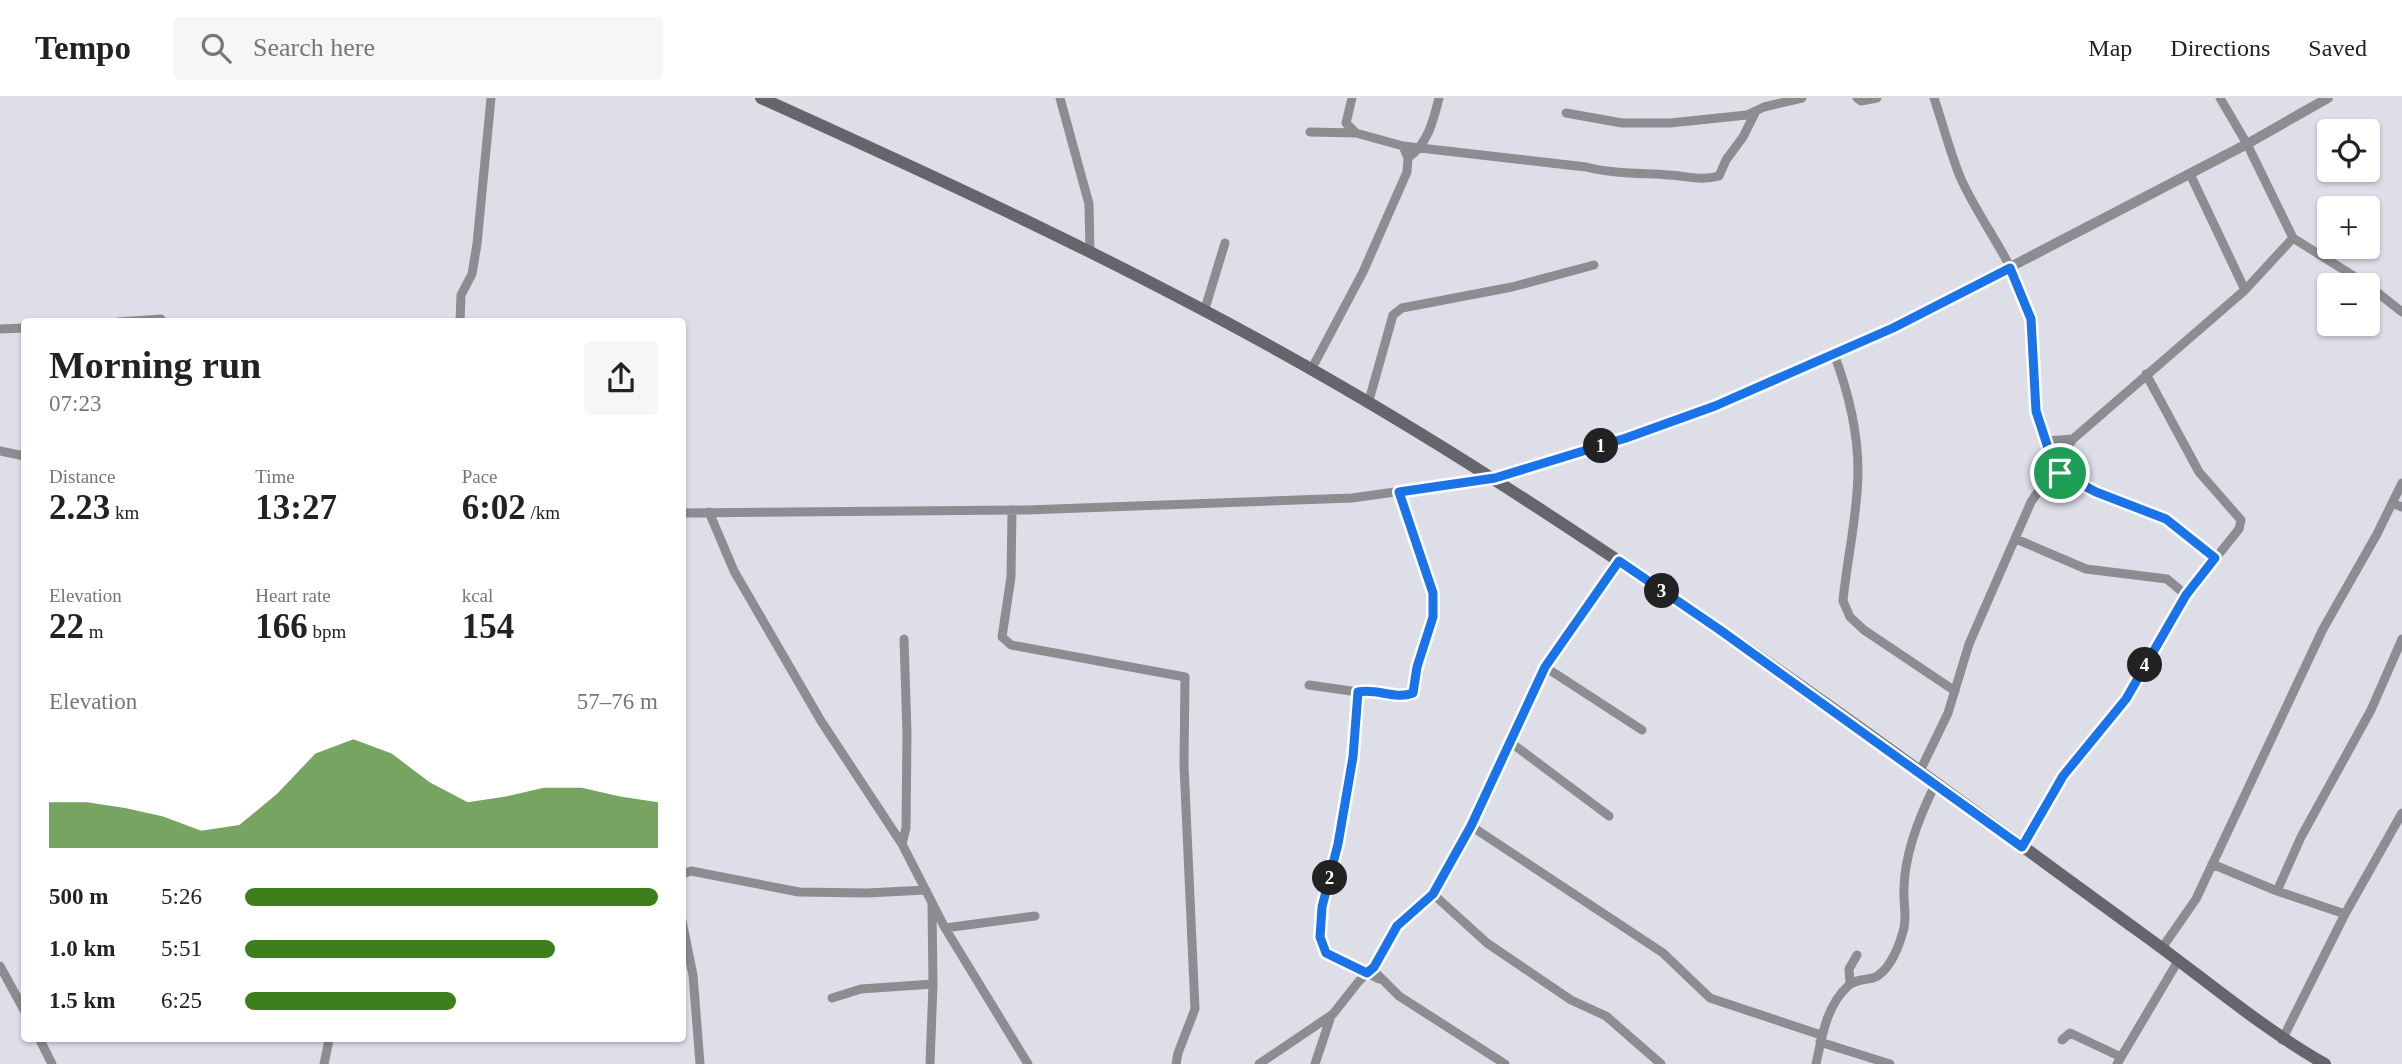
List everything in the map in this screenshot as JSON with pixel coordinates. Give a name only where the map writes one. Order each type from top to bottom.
[{"type":"main road","points":[[761,98],[924,172],[1204,312],[1311,370],[1495,478],[1720,630],[2162,948],[2282,1040],[2325,1064]]},
{"type":"street","points":[[460,318],[461,295],[472,274],[477,244],[491,98]]},
{"type":"street","points":[[1060,98],[1089,204],[1090,253]]},
{"type":"street","points":[[1352,98],[1346,123],[1356,133]]},
{"type":"street","points":[[1408,158],[1422,148],[1433,123],[1439,98]]},
{"type":"street","points":[[1566,113],[1622,123],[1670,123],[1747,115],[1802,98]]},
{"type":"street","points":[[1857,98],[1861,101],[1877,98]]},
{"type":"street","points":[[1934,98],[1961,178],[2010,268],[2031,319],[2036,411],[2060,473],[2096,492],[2166,519],[2215,558]]},
{"type":"street","points":[[2220,98],[2248,144],[2293,238],[2368,285],[2402,312]]},
{"type":"street","points":[[686,513],[1012,510],[1352,498],[1495,478],[1626,438],[1702,411],[1893,328],[2248,144],[2328,98]]},
{"type":"street","points":[[1310,132],[1356,133],[1403,146],[1587,167],[1608,173],[1705,180],[1719,176],[1756,111]]},
{"type":"street","points":[[1311,370],[1363,272],[1407,172],[1408,158],[1403,146]]},
{"type":"street","points":[[2190,174],[2245,290]]},
{"type":"street","points":[[1919,773],[1948,713],[1969,644],[2031,502],[2073,439],[2245,290],[2293,238]]},
{"type":"street","points":[[1204,312],[1224,243]]},
{"type":"street","points":[[1368,404],[1393,315],[1402,308],[1512,288],[1594,265]]},
{"type":"street","points":[[0,329],[21,328]]},
{"type":"street","points":[[1834,354],[1845,382],[1858,472],[1843,601],[1850,617],[1864,630],[1955,691]]},
{"type":"street","points":[[2022,847],[2063,776],[2126,699],[2186,595],[2239,529],[2241,520],[2199,472],[2146,374]]},
{"type":"street","points":[[2046,441],[2073,439]]},
{"type":"street","points":[[0,451],[21,455]]},
{"type":"street","points":[[2162,948],[2196,899],[2323,629],[2402,483]]},
{"type":"street","points":[[1309,685],[1358,692],[1366,690],[1403,697],[1413,693],[1417,667],[1433,617],[1433,593],[1399,492]]},
{"type":"street","points":[[2392,503],[2402,507]]},
{"type":"street","points":[[1012,510],[1011,577],[1002,627],[1005,641],[1011,645],[1044,649],[1095,662],[1185,677],[1184,765],[1195,1009],[1176,1064]]},
{"type":"street","points":[[709,512],[734,571],[814,709],[902,844],[944,928],[1028,1064]]},
{"type":"street","points":[[2016,539],[2086,569],[2167,579],[2186,595]]},
{"type":"street","points":[[1259,1064],[1333,1014],[1371,970],[1397,926],[1433,894],[1471,826],[1545,667],[1619,561]]},
{"type":"street","points":[[902,844],[906,828],[907,733],[904,639]]},
{"type":"street","points":[[2277,891],[2301,837],[2371,710],[2402,639]]},
{"type":"street","points":[[2392,657],[2402,662]]},
{"type":"street","points":[[1545,667],[1642,730]]},
{"type":"street","points":[[1358,692],[1353,757],[1338,844],[1322,907],[1320,937],[1326,953],[1371,970],[1399,996],[1505,1064]]},
{"type":"street","points":[[1510,742],[1609,816]]},
{"type":"street","points":[[1816,1064],[1821,1039],[1838,998],[1850,984],[1880,974],[1889,963],[1903,934],[1906,916],[1904,886],[1909,859],[1923,810],[1935,785]]},
{"type":"street","points":[[2282,1040],[2344,914],[2402,813]]},
{"type":"street","points":[[1471,826],[1663,953],[1710,998],[1890,1064]]},
{"type":"street","points":[[2211,864],[2344,914]]},
{"type":"street","points":[[686,873],[691,871],[777,889],[812,893],[926,890]]},
{"type":"street","points":[[1433,894],[1487,943],[1571,1000],[1606,1016],[1659,1063]]},
{"type":"street","points":[[930,1064],[932,902]]},
{"type":"street","points":[[944,928],[1035,916]]},
{"type":"street","points":[[686,940],[693,975],[700,1064]]},
{"type":"street","points":[[1850,984],[1849,969],[1857,955]]},
{"type":"street","points":[[2062,1040],[2070,1032],[2119,1060],[2178,961]]},
{"type":"street","points":[[0,966],[21,1004]]},
{"type":"street","points":[[832,998],[861,989],[933,984]]},
{"type":"street","points":[[1315,1064],[1333,1014]]},
{"type":"street","points":[[41,1042],[52,1064]]},
{"type":"street","points":[[324,1064],[328,1042]]},
{"type":"route","points":[[2010,268],[2031,319],[2036,411],[2051,457],[2060,473],[2096,492],[2166,519],[2215,558],[2186,595],[2126,699],[2063,776],[2022,847],[1720,630],[1619,561],[1545,667],[1471,826],[1433,894],[1397,926],[1374,967],[1367,973],[1326,953],[1320,937],[1322,907],[1338,844],[1353,757],[1358,724],[1358,692],[1366,690],[1403,697],[1413,693],[1417,667],[1433,617],[1433,593],[1399,492],[1495,478],[1626,438],[1715,406],[1893,328],[2010,268]]}]
